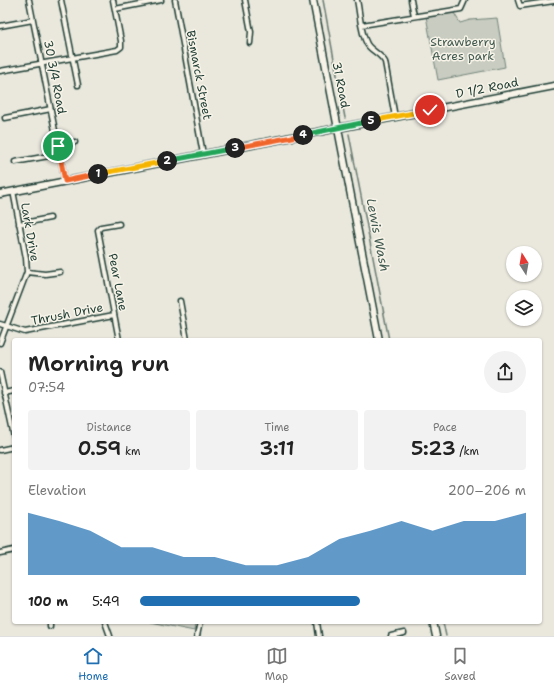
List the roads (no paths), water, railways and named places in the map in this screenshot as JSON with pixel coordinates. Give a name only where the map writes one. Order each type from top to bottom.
[{"type":"main road","name":"31 Road","points":[[313,0],[379,338]]},
{"type":"main road","name":"D 1/2 Road","points":[[0,194],[554,86]]},
{"type":"main road","points":[[433,624],[436,636]]},
{"type":"street","name":"30 3/4 Road","points":[[30,0],[65,181]]},
{"type":"street","points":[[61,0],[78,85]]},
{"type":"street","points":[[0,71],[117,50],[121,47],[113,0]]},
{"type":"street","points":[[115,8],[161,0]]},
{"type":"street","name":"Bismarck Street","points":[[174,0],[203,154]]},
{"type":"street","points":[[245,0],[251,32],[250,43]]},
{"type":"street","points":[[357,0],[368,45],[381,55],[385,62],[394,117]]},
{"type":"street","points":[[411,0],[414,16]]},
{"type":"street","points":[[518,0],[520,6],[554,1]]},
{"type":"street","points":[[362,24],[461,10],[465,1]]},
{"type":"street","points":[[0,26],[33,20]]},
{"type":"street","points":[[5,118],[51,109]]},
{"type":"street","points":[[58,146],[75,142]]},
{"type":"street","points":[[15,162],[60,154]]},
{"type":"street","name":"Lark Drive","points":[[0,343],[27,272],[13,191]]},
{"type":"street","points":[[19,224],[50,218]]},
{"type":"street","name":"Pear Lane","points":[[119,224],[99,228],[98,232],[119,338]]},
{"type":"street","points":[[27,272],[45,274],[60,272]]},
{"type":"street","points":[[180,301],[187,338]]},
{"type":"street","name":"Thrush Drive","points":[[0,324],[25,332],[114,315]]},
{"type":"street","points":[[0,372],[12,428]]},
{"type":"street","points":[[4,393],[12,391]]},
{"type":"street","points":[[0,450],[12,447]]},
{"type":"street","points":[[0,553],[12,550]]},
{"type":"street","points":[[106,624],[110,636]]},
{"type":"street","points":[[197,636],[200,624]]},
{"type":"street","points":[[317,624],[319,636]]},
{"type":"street","points":[[391,636],[404,634]]},
{"type":"waterway","name":"Lewis Wash","points":[[323,0],[345,118]]},
{"type":"waterway","name":"Lewis Wash","points":[[349,134],[389,338]]},
{"type":"waterway","name":"Lewis Wash","points":[[443,624],[446,636]]},
{"type":"park label","name":"Strawberry Acres park","points":[[463,49]]}]
